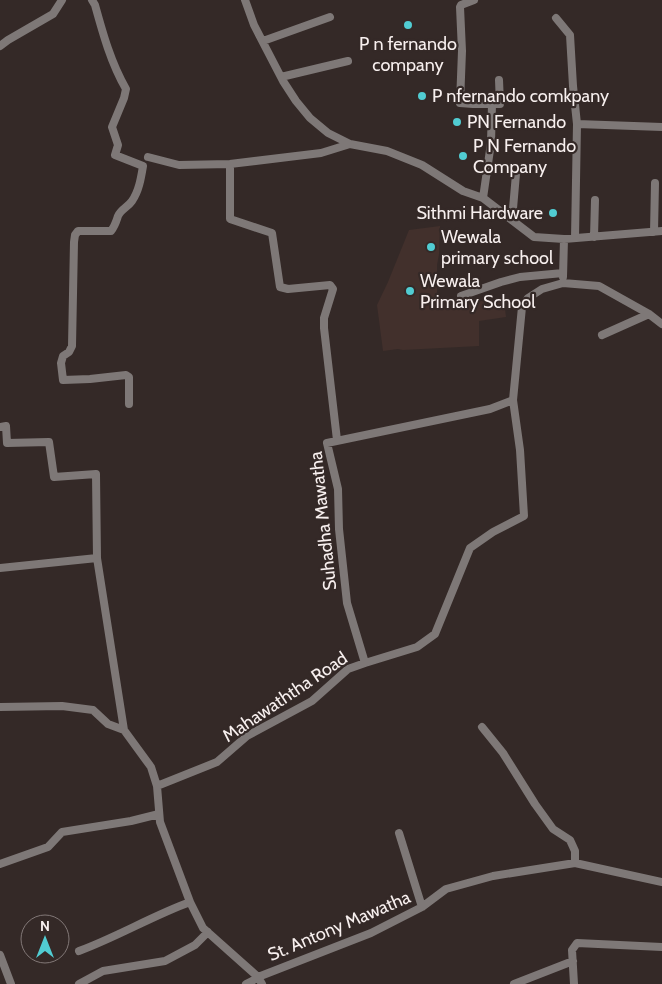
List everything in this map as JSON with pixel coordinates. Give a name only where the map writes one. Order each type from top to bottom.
[{"type":"street","points":[[0,46],[53,14],[62,0]]},
{"type":"street","points":[[92,0],[107,46],[126,89],[112,127],[118,145],[115,155],[143,166],[140,183],[135,195],[131,203],[118,216],[115,226],[111,231],[78,231],[75,235],[72,346],[69,352],[63,356],[61,363],[63,380],[126,375],[129,377],[129,404]]},
{"type":"street","points":[[245,0],[254,25],[281,77],[296,101],[310,118],[328,133],[350,144],[387,151],[422,165],[463,191],[483,198],[534,237],[564,239],[658,231],[655,183]]},
{"type":"street","points":[[474,0],[462,5],[460,8],[462,51],[460,103],[500,104],[499,80]]},
{"type":"street","points":[[263,41],[330,17]]},
{"type":"street","points":[[556,18],[570,35],[577,124],[576,238]]},
{"type":"street","points":[[281,77],[348,61]]},
{"type":"street","points":[[483,198],[491,143],[492,104]]},
{"type":"street","points":[[577,124],[662,127]]},
{"type":"street","points":[[148,157],[179,165],[230,164],[321,153],[350,144]]},
{"type":"street","points":[[230,164],[230,219],[272,233],[280,287],[288,289],[330,285],[333,289],[324,318],[324,328],[337,440]]},
{"type":"street","points":[[512,220],[516,174]]},
{"type":"street","points":[[594,237],[595,200]]},
{"type":"street","points":[[564,239],[563,283],[599,286],[649,314],[662,324]]},
{"type":"street","points":[[461,296],[520,277],[563,273]]},
{"type":"street","name":"Mahawaththa Road","points":[[157,786],[217,762],[247,736],[312,701],[348,669],[417,647],[435,634],[470,548],[493,532],[524,516],[520,450],[513,400],[522,307],[528,298],[542,289],[563,283]]},
{"type":"street","points":[[602,335],[649,314]]},
{"type":"street","name":"Suhadha Mawatha","points":[[365,663],[347,603],[339,529],[338,489],[327,444],[337,440],[490,409],[513,400]]},
{"type":"street","points":[[0,427],[6,426],[7,443],[49,442],[54,477],[96,474],[97,558],[124,730],[151,767],[157,786],[160,822],[190,902],[203,928],[260,981]]},
{"type":"street","points":[[0,568],[97,558]]},
{"type":"street","points":[[0,707],[62,706],[93,710],[108,724],[124,730]]},
{"type":"street","points":[[482,728],[503,753],[553,829],[570,840],[576,851],[575,863]]},
{"type":"street","points":[[0,864],[48,847],[62,832],[131,821],[159,814]]},
{"type":"street","points":[[399,833],[422,907]]},
{"type":"street","name":"St. Antony Mawatha","points":[[246,984],[252,981],[260,981],[371,933],[422,907],[446,889],[493,876],[575,863],[662,882]]},
{"type":"street","points":[[79,951],[190,902]]},
{"type":"street","points":[[79,984],[103,971],[166,961],[196,945],[208,932]]},
{"type":"street","points":[[574,984],[572,950],[577,943],[662,947]]},
{"type":"street","points":[[0,955],[11,984]]},
{"type":"street","points":[[514,984],[573,961]]},
{"type":"shaded area","name":"Wewala Primary School","points":[[440,226],[437,303],[504,300],[506,317],[479,321],[479,346],[383,351],[377,305],[409,230]]},
{"type":"place","name":"P n fernando company","points":[[408,25]]},
{"type":"place","name":"P nfernando comkpany","points":[[422,96]]},
{"type":"place","name":"PN Fernando","points":[[457,122]]},
{"type":"place","name":"P N Fernando Company","points":[[463,156]]},
{"type":"place","name":"Sithmi Hardware","points":[[553,213]]},
{"type":"place","name":"Wewala primary school","points":[[431,247]]},
{"type":"place","name":"Wewala Primary School","points":[[410,291]]}]
